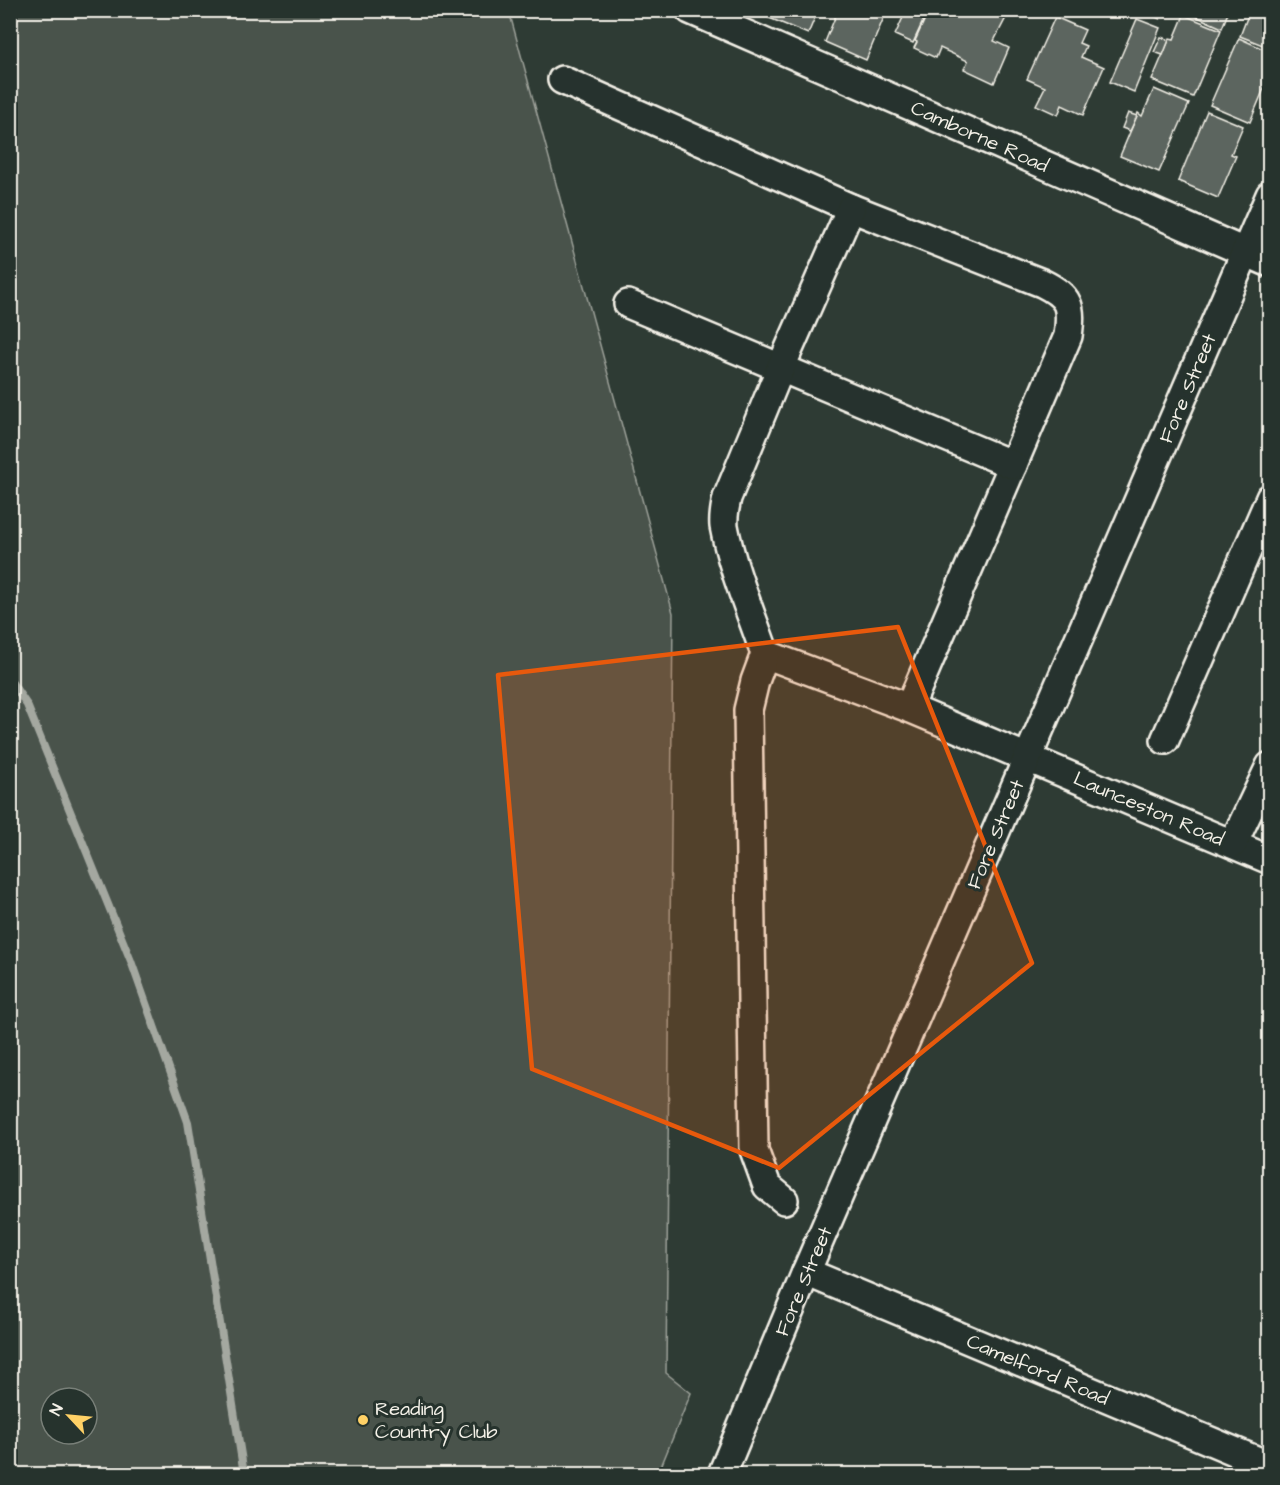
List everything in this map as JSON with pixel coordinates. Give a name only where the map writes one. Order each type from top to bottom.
[{"type":"street","name":"Camborne Road","points":[[690,10],[1269,263]]},
{"type":"street","points":[[562,80],[851,208],[1042,283],[1059,292],[1067,302],[1071,316],[1068,336],[909,708]]},
{"type":"street","name":"Fore Street","points":[[722,1474],[806,1272],[1269,195]]},
{"type":"street","points":[[784,1200],[767,1186],[753,1150],[748,710],[765,654],[737,571],[724,525],[724,514],[727,498],[781,367],[851,208]]},
{"type":"street","points":[[628,303],[1013,465]]},
{"type":"street","points":[[1165,740],[1269,498]]},
{"type":"street","name":"Launceston Road","points":[[765,654],[909,708],[1269,860]]},
{"type":"street","points":[[1233,844],[1269,766]]},
{"type":"street","name":"Camelford Road","points":[[806,1272],[1269,1466]]},
{"type":"highlighted area","points":[[898,627],[1032,963],[779,1168],[532,1069],[498,675]]},
{"type":"shaded area","name":"Reading Country Club","points":[[10,11],[509,11],[673,613],[666,1373],[691,1393],[658,1474],[11,1474]]},
{"type":"building","points":[[770,10],[818,10],[808,34],[767,17]]},
{"type":"building","points":[[838,10],[887,10],[866,60],[825,42]]},
{"type":"building","points":[[929,10],[963,10],[969,13],[970,10],[1010,10],[994,41],[1009,48],[994,83],[964,69],[968,61],[940,48],[936,58],[914,48]]},
{"type":"building","points":[[1140,10],[1164,10],[1160,19]]},
{"type":"building","points":[[1182,10],[1229,10],[1222,28]]},
{"type":"building","points":[[1250,10],[1270,10],[1270,48],[1240,36]]},
{"type":"building","points":[[906,11],[924,19],[913,43],[895,35]]},
{"type":"building","points":[[1184,15],[1221,30],[1193,97],[1152,80],[1169,40],[1174,39]]},
{"type":"building","points":[[1055,17],[1085,30],[1079,43],[1086,46],[1081,57],[1104,67],[1083,115],[1062,105],[1058,115],[1036,105],[1045,87],[1027,79]]},
{"type":"building","points":[[1137,19],[1160,28],[1134,92],[1110,82]]},
{"type":"building","points":[[1161,37],[1169,40],[1163,55],[1154,52]]},
{"type":"building","points":[[1239,38],[1270,52],[1270,64],[1263,78],[1268,79],[1250,122],[1210,105]]},
{"type":"building","points":[[1154,89],[1189,104],[1159,172],[1120,156],[1138,113],[1142,116]]},
{"type":"building","points":[[1207,111],[1243,126],[1231,154],[1236,156],[1218,198],[1178,181]]},
{"type":"building","points":[[1128,113],[1137,116],[1130,131],[1122,128]]},
{"type":"waterway","points":[[10,680],[27,705],[131,961],[188,1122],[244,1474]]},
{"type":"place","name":"Reading Country Club","points":[[363,1420]]}]
